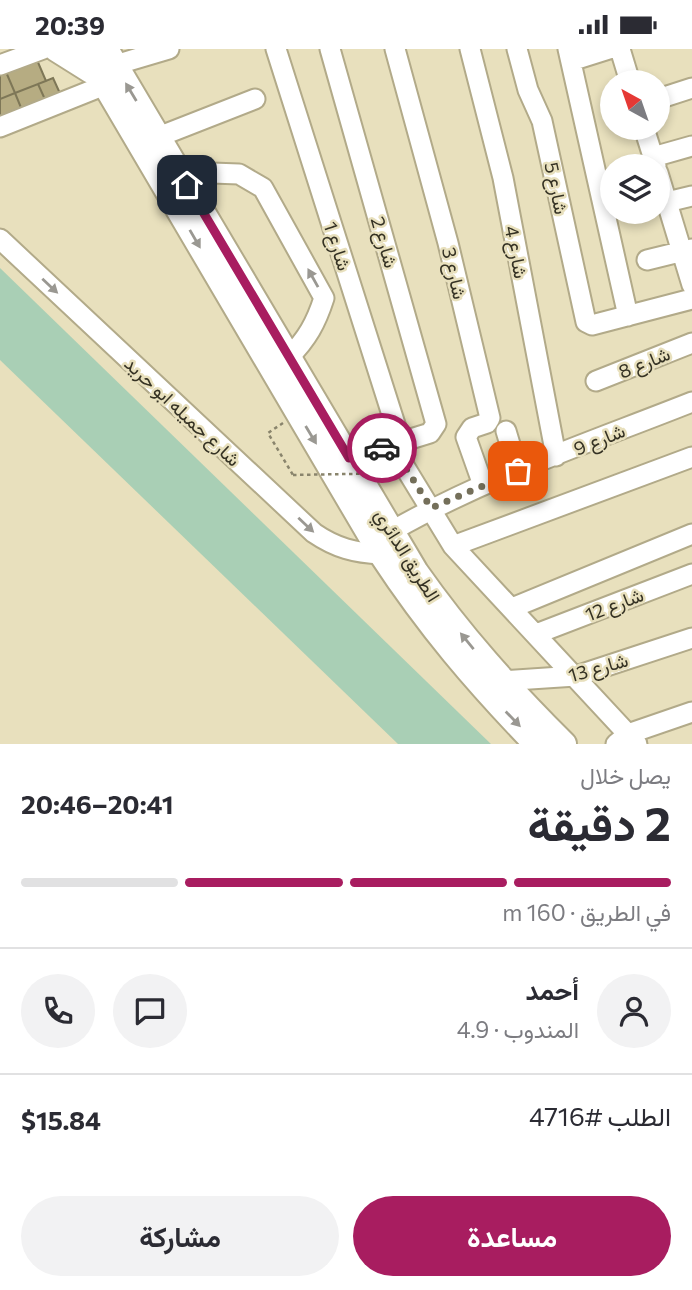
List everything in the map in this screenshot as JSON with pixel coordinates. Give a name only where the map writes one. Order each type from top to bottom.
[{"type":"main road","points":[[56,49],[108,63]]},
{"type":"main road","points":[[81,49],[108,63]]},
{"type":"main road","name":"الطريق الدائري","points":[[108,63],[158,137],[392,531],[442,610],[502,681],[564,744]]},
{"type":"main road","name":"الطريق الدائري","points":[[108,63],[298,413],[381,554],[446,646],[536,744]]},
{"type":"street","points":[[0,65],[43,49]]},
{"type":"street","points":[[0,127],[108,63],[169,49]]},
{"type":"street","name":"شارع 1","points":[[276,49],[396,444],[453,546],[576,676],[627,740]]},
{"type":"street","name":"شارع 2","points":[[330,49],[436,424],[430,433],[396,444]]},
{"type":"street","name":"شارع 3","points":[[395,49],[448,243],[489,415],[489,421],[472,428],[467,437],[482,485]]},
{"type":"street","name":"شارع 4","points":[[470,49],[503,177],[556,456]]},
{"type":"street","name":"شارع 5","points":[[517,49],[528,90],[542,121],[584,318],[592,325],[628,316]]},
{"type":"street","points":[[609,49],[570,55],[628,316],[692,299]]},
{"type":"street","points":[[620,49],[626,70]]},
{"type":"street","points":[[670,95],[692,88]]},
{"type":"street","points":[[158,137],[255,99]]},
{"type":"street","points":[[670,158],[692,146]]},
{"type":"street","points":[[187,185],[212,173],[239,174],[263,188],[324,298],[317,320],[305,341],[289,357]]},
{"type":"street","points":[[670,201],[692,196]]},
{"type":"street","points":[[670,209],[687,250],[692,285]]},
{"type":"street","name":"شارع جميله ابو حريد","points":[[0,239],[314,533],[341,549],[381,554]]},
{"type":"street","points":[[647,260],[687,250]]},
{"type":"street","name":"شارع 8","points":[[596,381],[692,343]]},
{"type":"street","name":"شارع 9","points":[[392,531],[431,508],[482,485],[692,402]]},
{"type":"street","points":[[506,431],[518,471]]},
{"type":"street","points":[[349,458],[396,444]]},
{"type":"street","points":[[453,546],[692,457]]},
{"type":"street","points":[[512,608],[692,534]]},
{"type":"street","name":"شارع 12","points":[[536,634],[692,574]]},
{"type":"street","name":"شارع 13","points":[[502,681],[576,676],[692,638]]},
{"type":"street","points":[[627,740],[692,712]]},
{"type":"path","points":[[298,413],[268,433],[293,475],[399,473]]},
{"type":"green space","points":[[0,268],[491,744],[398,744],[0,360]]},
{"type":"building","points":[[37,60],[46,81],[15,93],[6,72]]},
{"type":"building","points":[[6,72],[15,93],[0,99],[0,74]]},
{"type":"building","points":[[53,78],[63,100],[48,106],[38,84]]},
{"type":"building","points":[[38,84],[48,106],[24,115],[15,93]]},
{"type":"building","points":[[15,93],[24,115],[0,118],[0,99]]},
{"type":"way so far","points":[[382,448],[392,446],[431,508],[518,471]]},
{"type":"route","points":[[187,185],[349,458],[382,448]]}]
